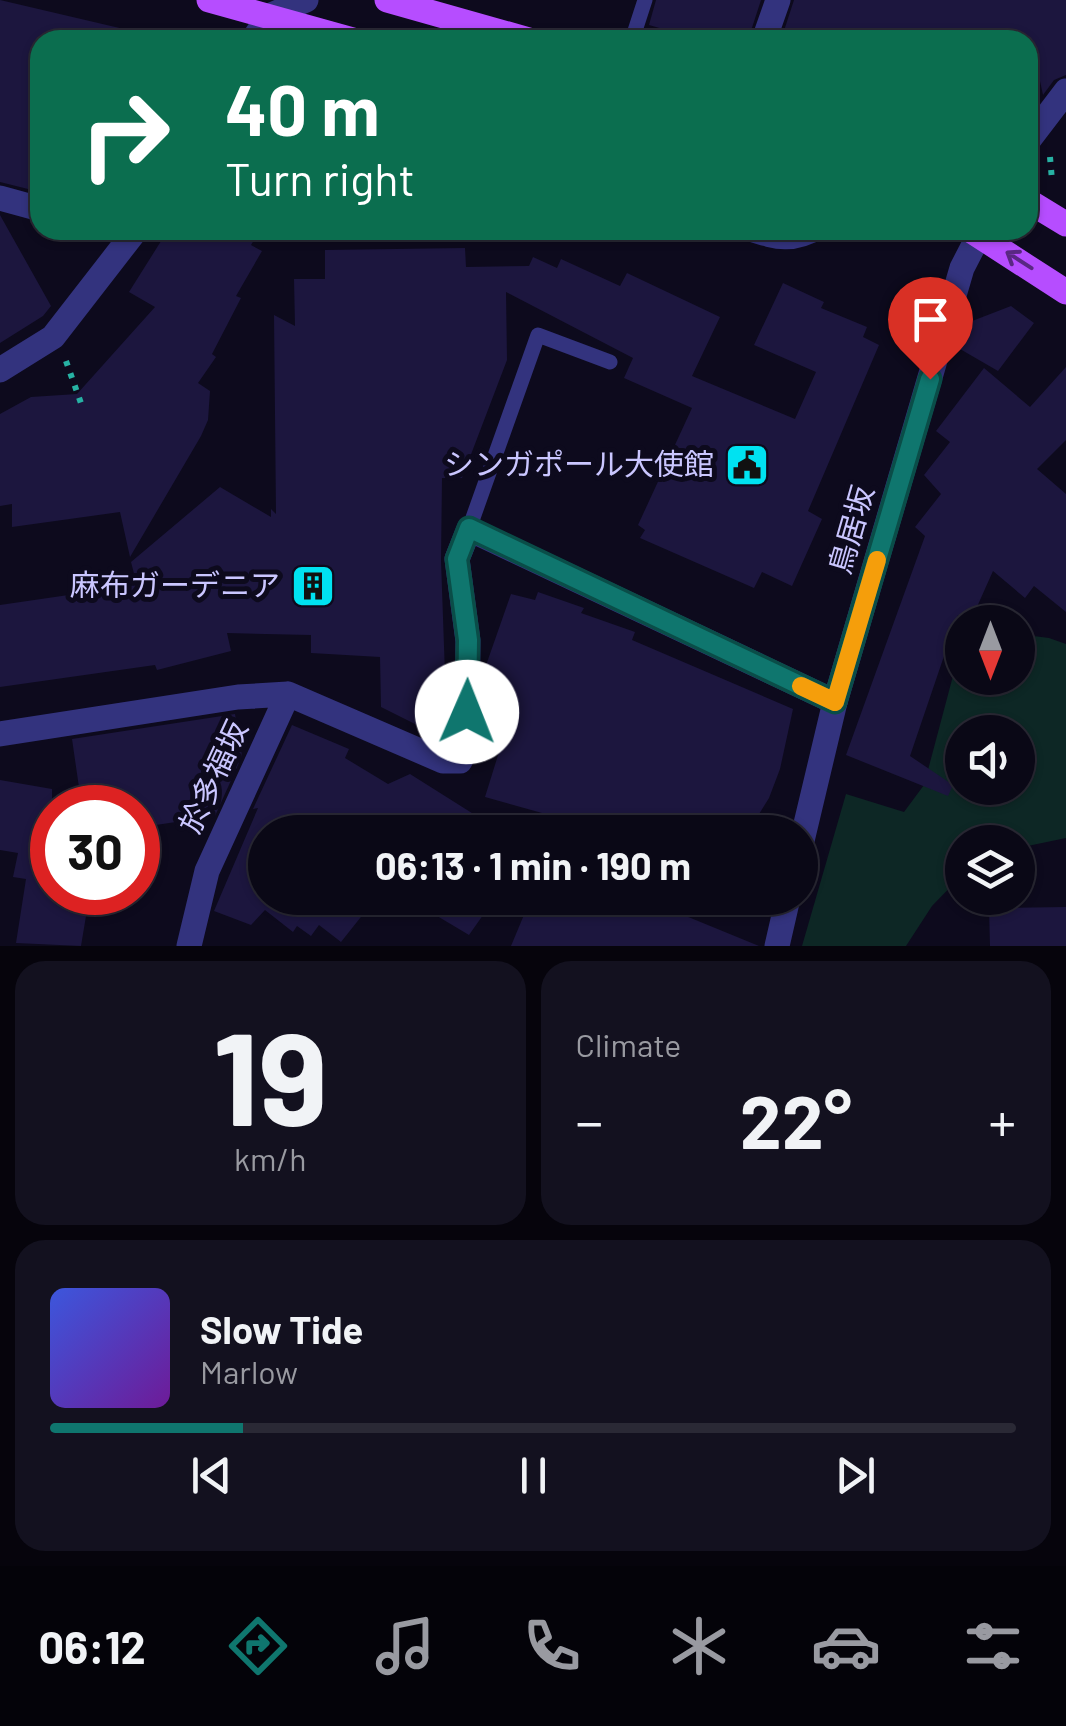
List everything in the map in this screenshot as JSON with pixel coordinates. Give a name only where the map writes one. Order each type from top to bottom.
[{"type":"main road","points":[[209,0],[318,30]]},
{"type":"main road","points":[[387,0],[494,30]]},
{"type":"main road","points":[[1038,207],[1066,224]]},
{"type":"main road","points":[[989,240],[1066,292]]},
{"type":"street","points":[[260,30],[269,16],[306,0]]},
{"type":"street","points":[[768,30],[778,0]]},
{"type":"street","points":[[1038,128],[1066,92]]},
{"type":"street","points":[[0,198],[30,206]]},
{"type":"street","points":[[0,370],[53,338],[123,240]]},
{"type":"street","name":"鳥居坂","points":[[808,815],[835,702],[958,281],[974,240]]},
{"type":"street","points":[[0,734],[238,697],[288,694],[443,761],[460,761],[467,748],[468,640],[457,559],[469,528],[835,702]]},
{"type":"street","name":"於多福坂","points":[[189,946],[207,870],[288,694]]},
{"type":"street","points":[[776,946],[784,915]]},
{"type":"lane","points":[[635,30],[645,0]]},
{"type":"lane","points":[[771,240],[784,244],[806,240]]},
{"type":"lane","points":[[469,528],[538,335],[610,362]]},
{"type":"path","points":[[64,355],[82,406]]},
{"type":"green space","points":[[1035,636],[1066,644],[1066,838],[1035,844],[1035,825],[945,825],[945,893],[906,946],[802,946],[811,915],[818,915],[818,891],[846,794],[904,812],[924,785],[948,695],[1035,695]]},
{"type":"building","points":[[0,0],[128,30],[30,30],[30,190],[0,182]]},
{"type":"building","points":[[656,0],[761,0],[751,30],[666,30],[649,25]]},
{"type":"building","points":[[794,0],[1066,0],[1066,75],[1054,80],[1043,95],[1040,81],[1038,84],[1038,30],[784,30]]},
{"type":"building","points":[[0,215],[51,306],[43,316],[0,343]]},
{"type":"building","points":[[162,240],[254,240],[251,245],[262,251],[236,296],[241,298],[212,354],[216,357],[198,383],[210,391],[208,420],[130,557],[120,512],[12,527],[12,504],[0,506],[0,414],[31,397],[77,394],[155,307],[129,292]]},
{"type":"building","points":[[465,248],[466,267],[529,266],[533,257],[557,268],[561,259],[620,286],[627,273],[720,317],[692,376],[795,419],[816,372],[754,345],[783,283],[824,302],[821,308],[867,327],[863,337],[879,345],[808,511],[822,519],[792,586],[762,572],[754,588],[640,538],[645,530],[638,525],[692,408],[624,378],[633,358],[506,292],[507,360],[462,478],[442,478],[447,731],[429,731],[381,707],[380,657],[311,653],[311,635],[227,633],[231,651],[157,670],[155,665],[0,687],[0,605],[137,585],[131,562],[220,487],[271,517],[271,509],[276,514],[274,315],[295,326],[294,279],[325,279],[325,250]]},
{"type":"building","points":[[1011,306],[1034,323],[998,371],[960,349],[967,323]]},
{"type":"building","points":[[1066,367],[1066,440],[1037,469],[1066,494],[1066,612],[1034,586],[1025,598],[993,571],[978,605],[945,605],[945,653],[910,756],[945,780],[945,795],[846,755],[925,536],[915,527],[941,494],[924,475],[950,442],[936,431],[984,368],[1030,407]]},
{"type":"building","points":[[538,592],[584,608],[581,613],[635,632],[632,640],[793,709],[780,769],[758,815],[549,815],[485,797],[499,752],[490,748],[496,731],[483,731],[484,671],[511,594],[535,600]]},
{"type":"building","points":[[235,714],[242,756],[215,816],[160,824],[160,785],[79,785],[72,739]]},
{"type":"building","points":[[292,725],[349,749],[345,758],[388,784],[410,774],[475,815],[255,815],[258,808],[253,809]]},
{"type":"building","points":[[0,780],[30,785],[30,915],[86,915],[81,946],[16,943],[26,879],[13,877],[18,853],[0,850]]},
{"type":"building","points":[[248,831],[248,915],[260,915],[251,925],[214,911]]},
{"type":"building","points":[[1035,907],[1066,907],[1066,946],[990,946],[989,915],[1035,915]]},
{"type":"building","points":[[271,915],[362,915],[341,942],[319,925],[311,936],[297,926],[293,932]]},
{"type":"building","points":[[435,915],[483,915],[469,935]]},
{"type":"building","points":[[524,915],[683,915],[759,946],[511,946]]},
{"type":"slow traffic","points":[[801,686],[835,702],[877,560]]},
{"type":"place","name":"シンガポール大使館","points":[[747,465]]},
{"type":"place","name":"麻布ガーデニア","points":[[313,586]]},
{"type":"route","points":[[467,712],[468,640],[457,559],[469,528],[835,702],[930,379]]}]
